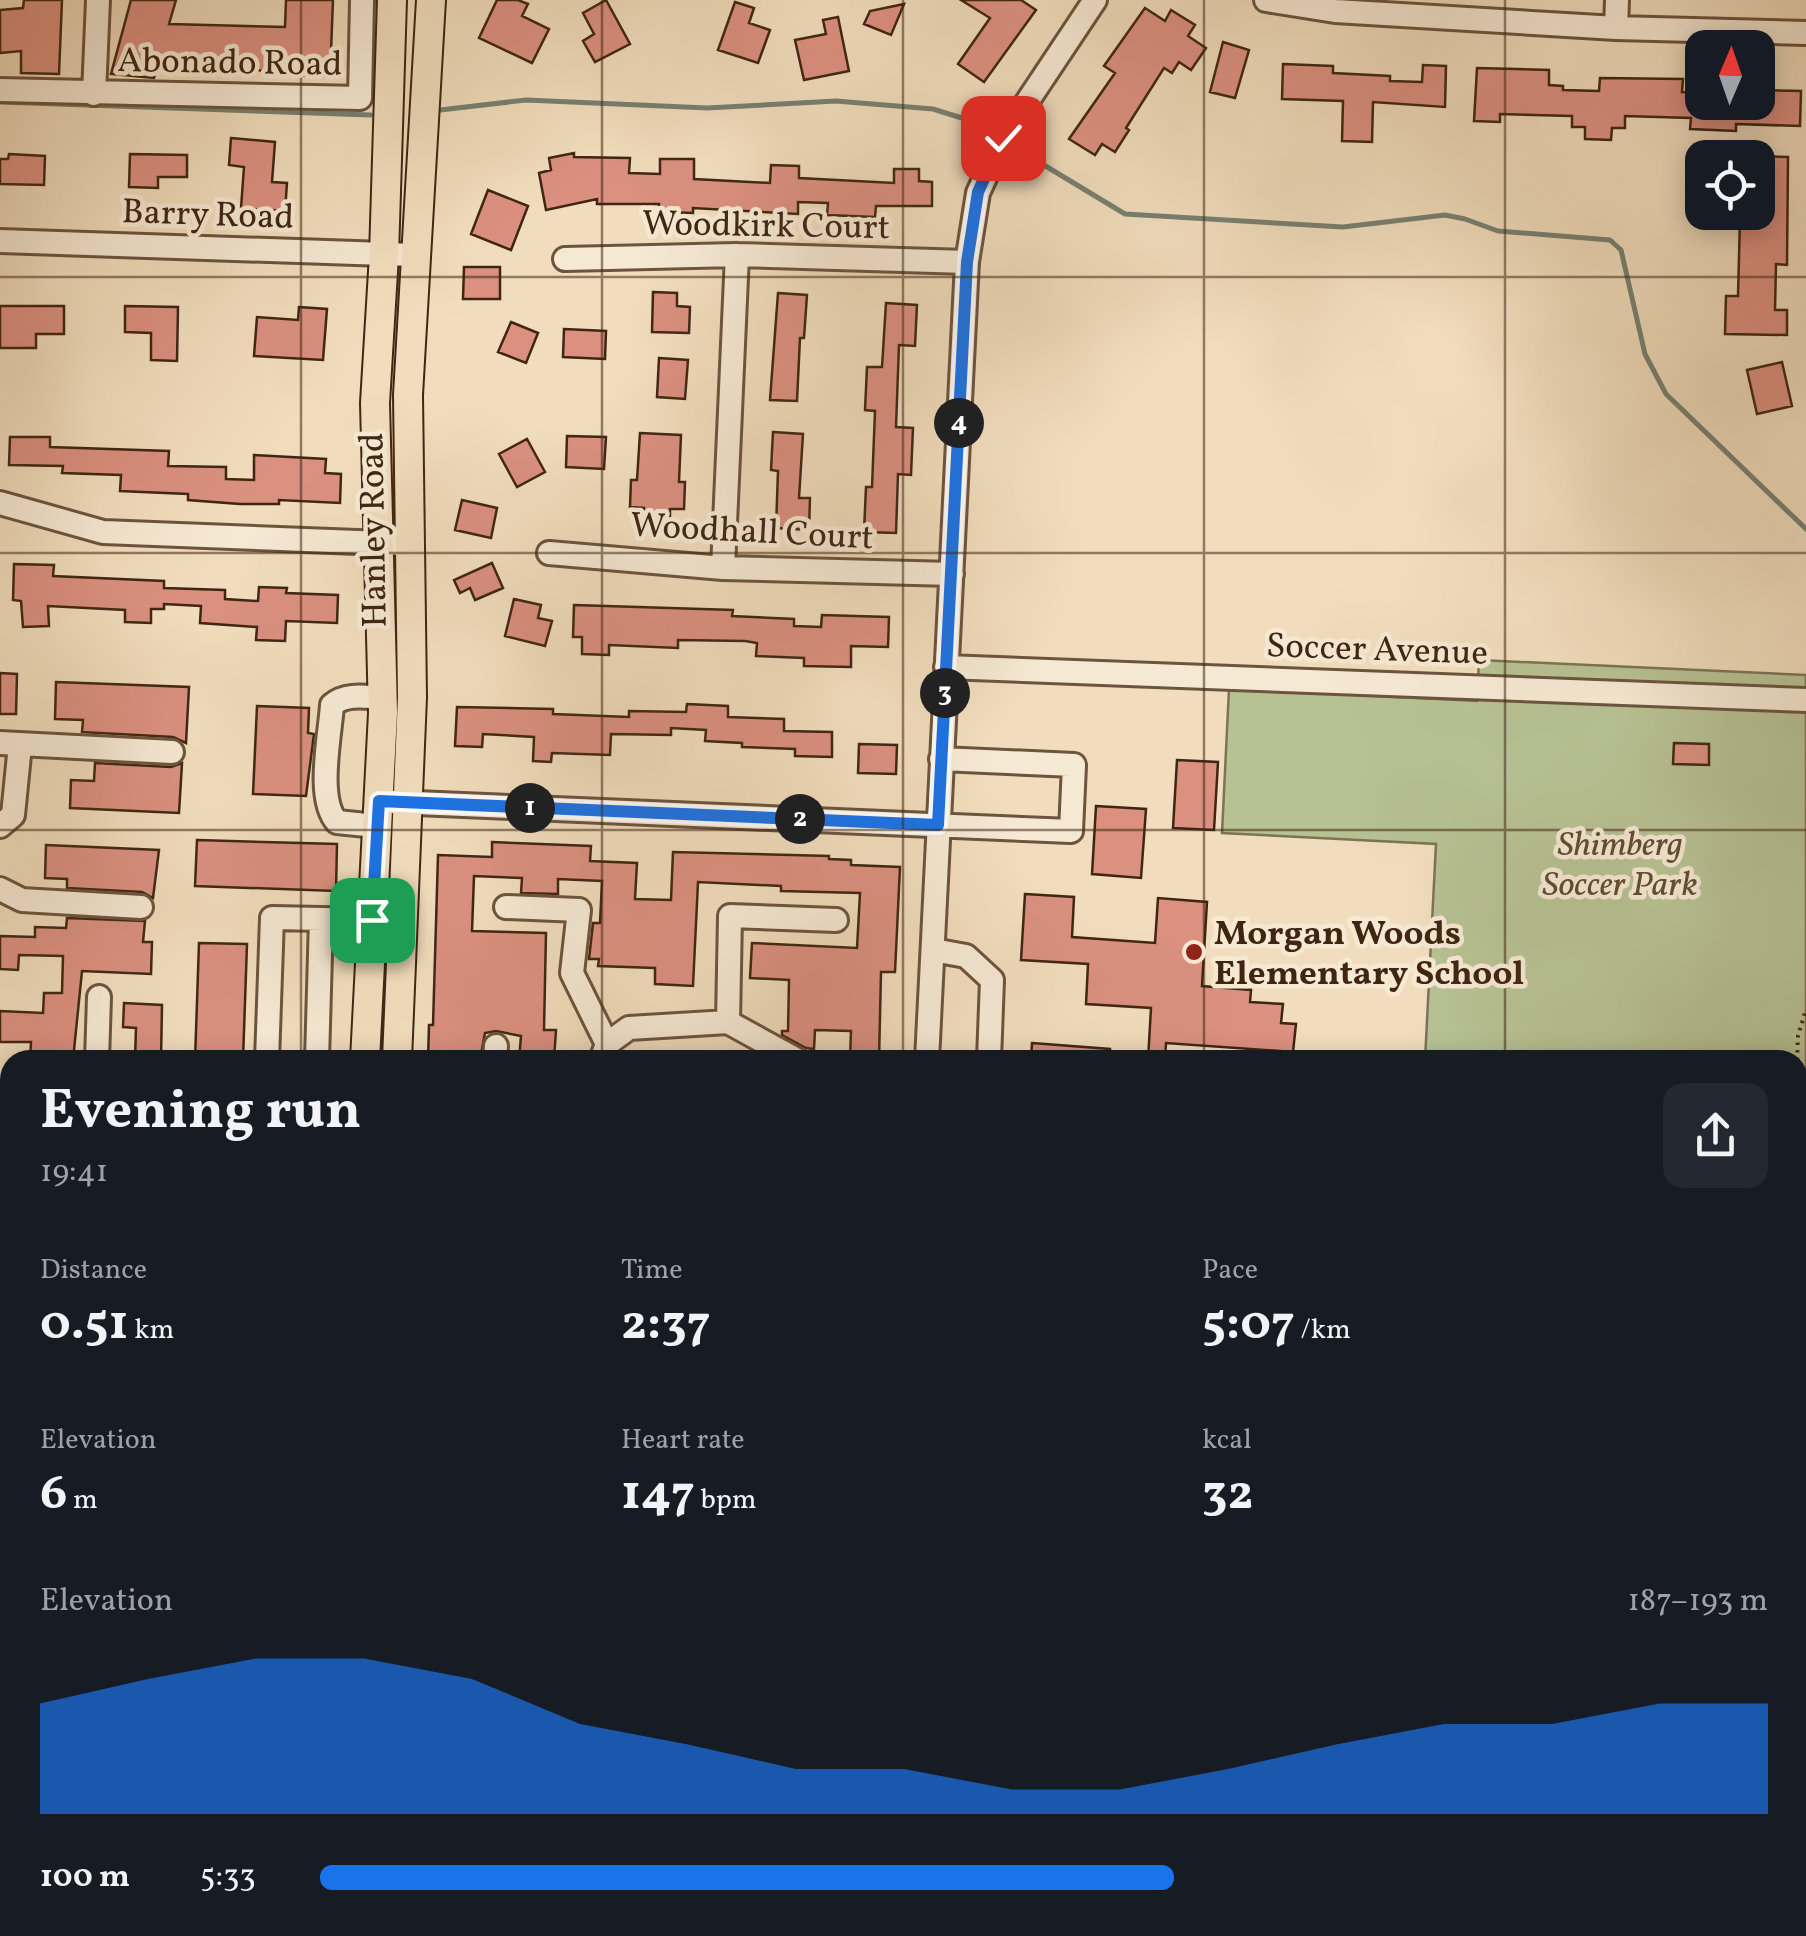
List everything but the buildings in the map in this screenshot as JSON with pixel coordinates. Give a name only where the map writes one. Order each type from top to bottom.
[{"type":"main road","name":"Hanley Road","points":[[366,1050],[383,698],[376,402],[392,0]]},
{"type":"main road","name":"Hanley Road","points":[[397,1050],[412,698],[408,395],[431,0]]},
{"type":"street","points":[[94,94],[98,0]]},
{"type":"street","name":"Abonado Road","points":[[0,90],[360,98],[362,0]]},
{"type":"street","points":[[928,1050],[967,262],[978,192],[1003,138],[1094,0]]},
{"type":"street","points":[[1266,0],[1335,11],[1397,7],[1616,28],[1806,33]]},
{"type":"street","points":[[1616,28],[1617,0]]},
{"type":"street","name":"Barry Road","points":[[0,241],[414,255]]},
{"type":"street","points":[[724,568],[737,254]]},
{"type":"street","name":"Woodkirk Court","points":[[565,259],[737,254],[967,262]]},
{"type":"street","points":[[0,503],[103,532],[409,544]]},
{"type":"street","name":"Woodhall Court","points":[[549,554],[724,568],[952,574]]},
{"type":"street","name":"Soccer Avenue","points":[[946,666],[1806,700]]},
{"type":"street","points":[[383,698],[358,696],[340,699],[332,705],[326,784],[328,812],[336,822],[378,814],[409,802],[1071,831],[1074,764],[941,759]]},
{"type":"street","points":[[0,826],[13,815],[10,744],[172,752]]},
{"type":"street","points":[[0,889],[22,900],[141,907]]},
{"type":"street","points":[[506,907],[579,910],[572,973],[603,1050]]},
{"type":"street","points":[[728,1022],[730,916],[836,920]]},
{"type":"street","points":[[267,1050],[272,918],[372,920]]},
{"type":"street","points":[[316,1050],[322,919]]},
{"type":"street","points":[[933,950],[966,956],[992,980],[989,1050]]},
{"type":"street","points":[[97,1050],[100,997]]},
{"type":"street","points":[[606,1050],[630,1028],[728,1022],[780,1050]]},
{"type":"path","points":[[1797,1050],[1806,1009]]},
{"type":"green space","name":"Shimberg Soccer Park","points":[[1479,660],[1806,675],[1806,1050],[1426,1050],[1436,844],[1222,833],[1229,689],[1477,701]]},
{"type":"waterway","points":[[440,110],[526,100],[707,108],[836,101],[933,109],[981,124]]},
{"type":"waterway","points":[[0,102],[371,115]]},
{"type":"waterway","points":[[1024,153],[1125,214],[1343,227],[1445,215],[1498,231],[1610,240],[1621,250],[1645,354],[1666,394],[1806,529]]},
{"type":"place","name":"Morgan Woods Elementary School","points":[[1194,952]]},
{"type":"route","points":[[372,920],[379,801],[938,825],[967,262],[978,192],[1003,138]]}]
